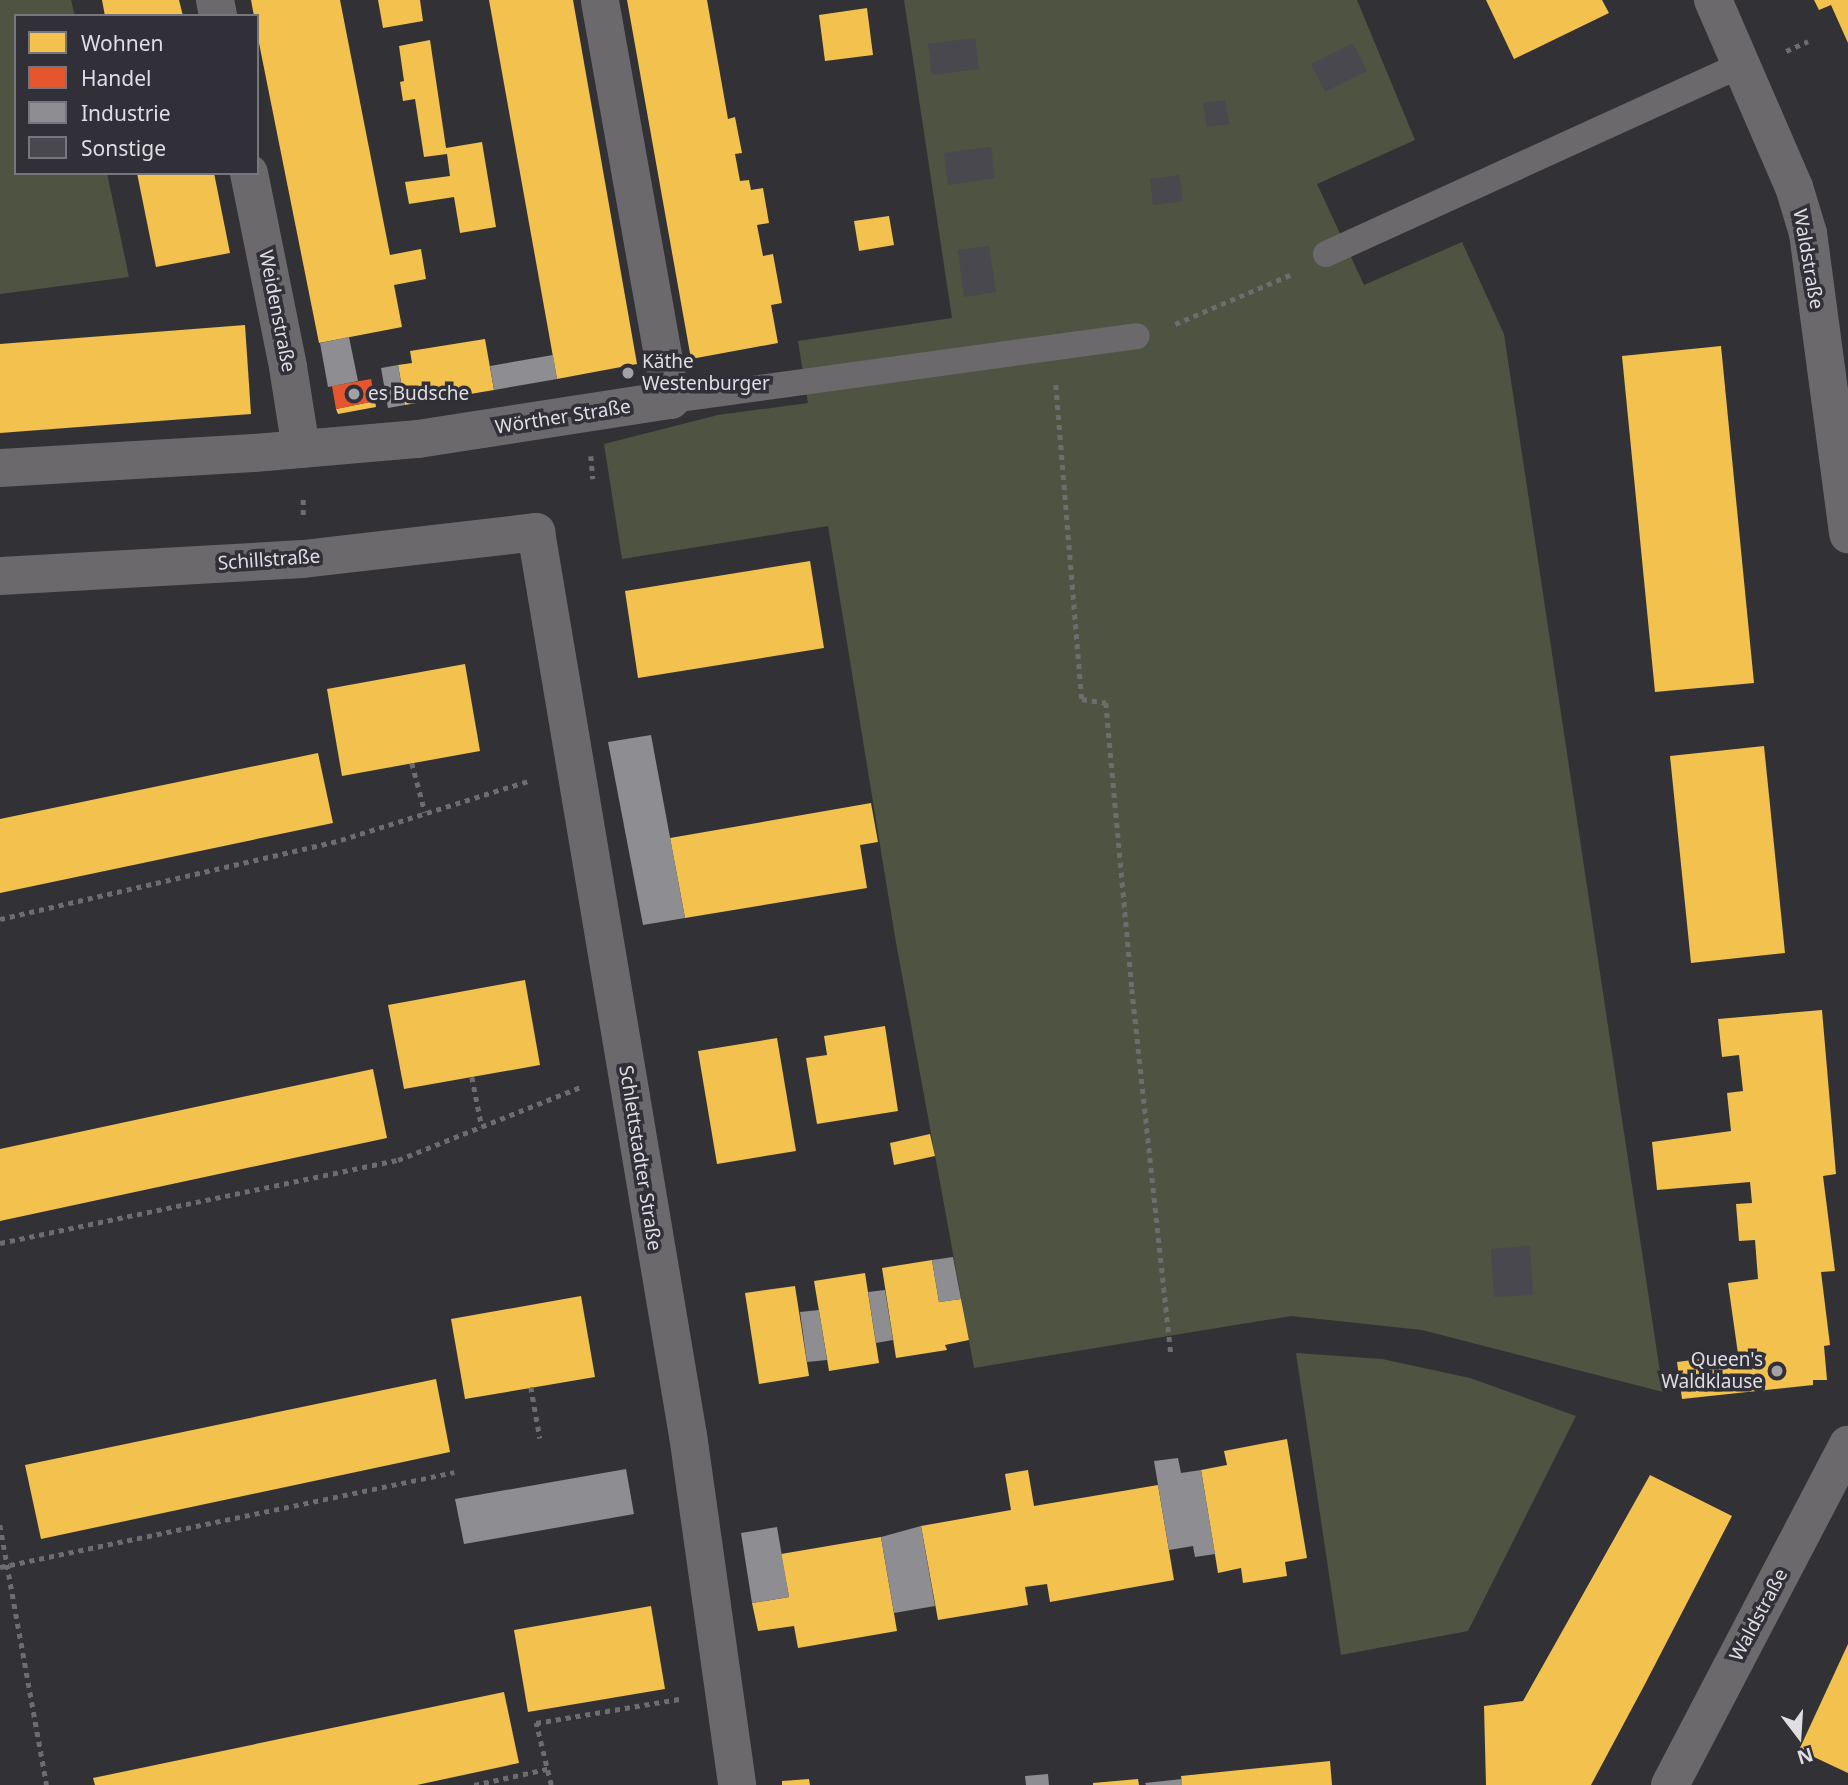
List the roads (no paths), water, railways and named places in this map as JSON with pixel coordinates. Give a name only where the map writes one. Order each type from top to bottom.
[{"type":"street","points":[[600,0],[671,400]]},
{"type":"street","name":"Waldstraße","points":[[1713,0],[1794,187],[1808,233],[1848,534]]},
{"type":"street","name":"Weidenstraße","points":[[250,175],[288,367],[301,449]]},
{"type":"street","name":"Wörther Straße","points":[[301,449],[418,439],[671,400]]},
{"type":"street","points":[[0,468],[301,449]]},
{"type":"street","name":"Schillstraße","points":[[0,576],[303,559],[536,531]]},
{"type":"street","name":"Schlettstadter Straße","points":[[536,531],[688,1435],[736,1784]]},
{"type":"street","name":"Waldstraße","points":[[1670,1785],[1848,1445]]},
{"type":"lane","points":[[1326,254],[1741,65]]},
{"type":"lane","points":[[671,400],[1052,349],[1137,335]]},
{"type":"place","name":"Käthe Westenburger","points":[[628,373]]},
{"type":"place","name":"es Budsche","points":[[354,394]]},
{"type":"place","name":"Queen's Waldklause","points":[[1777,1371]]}]
